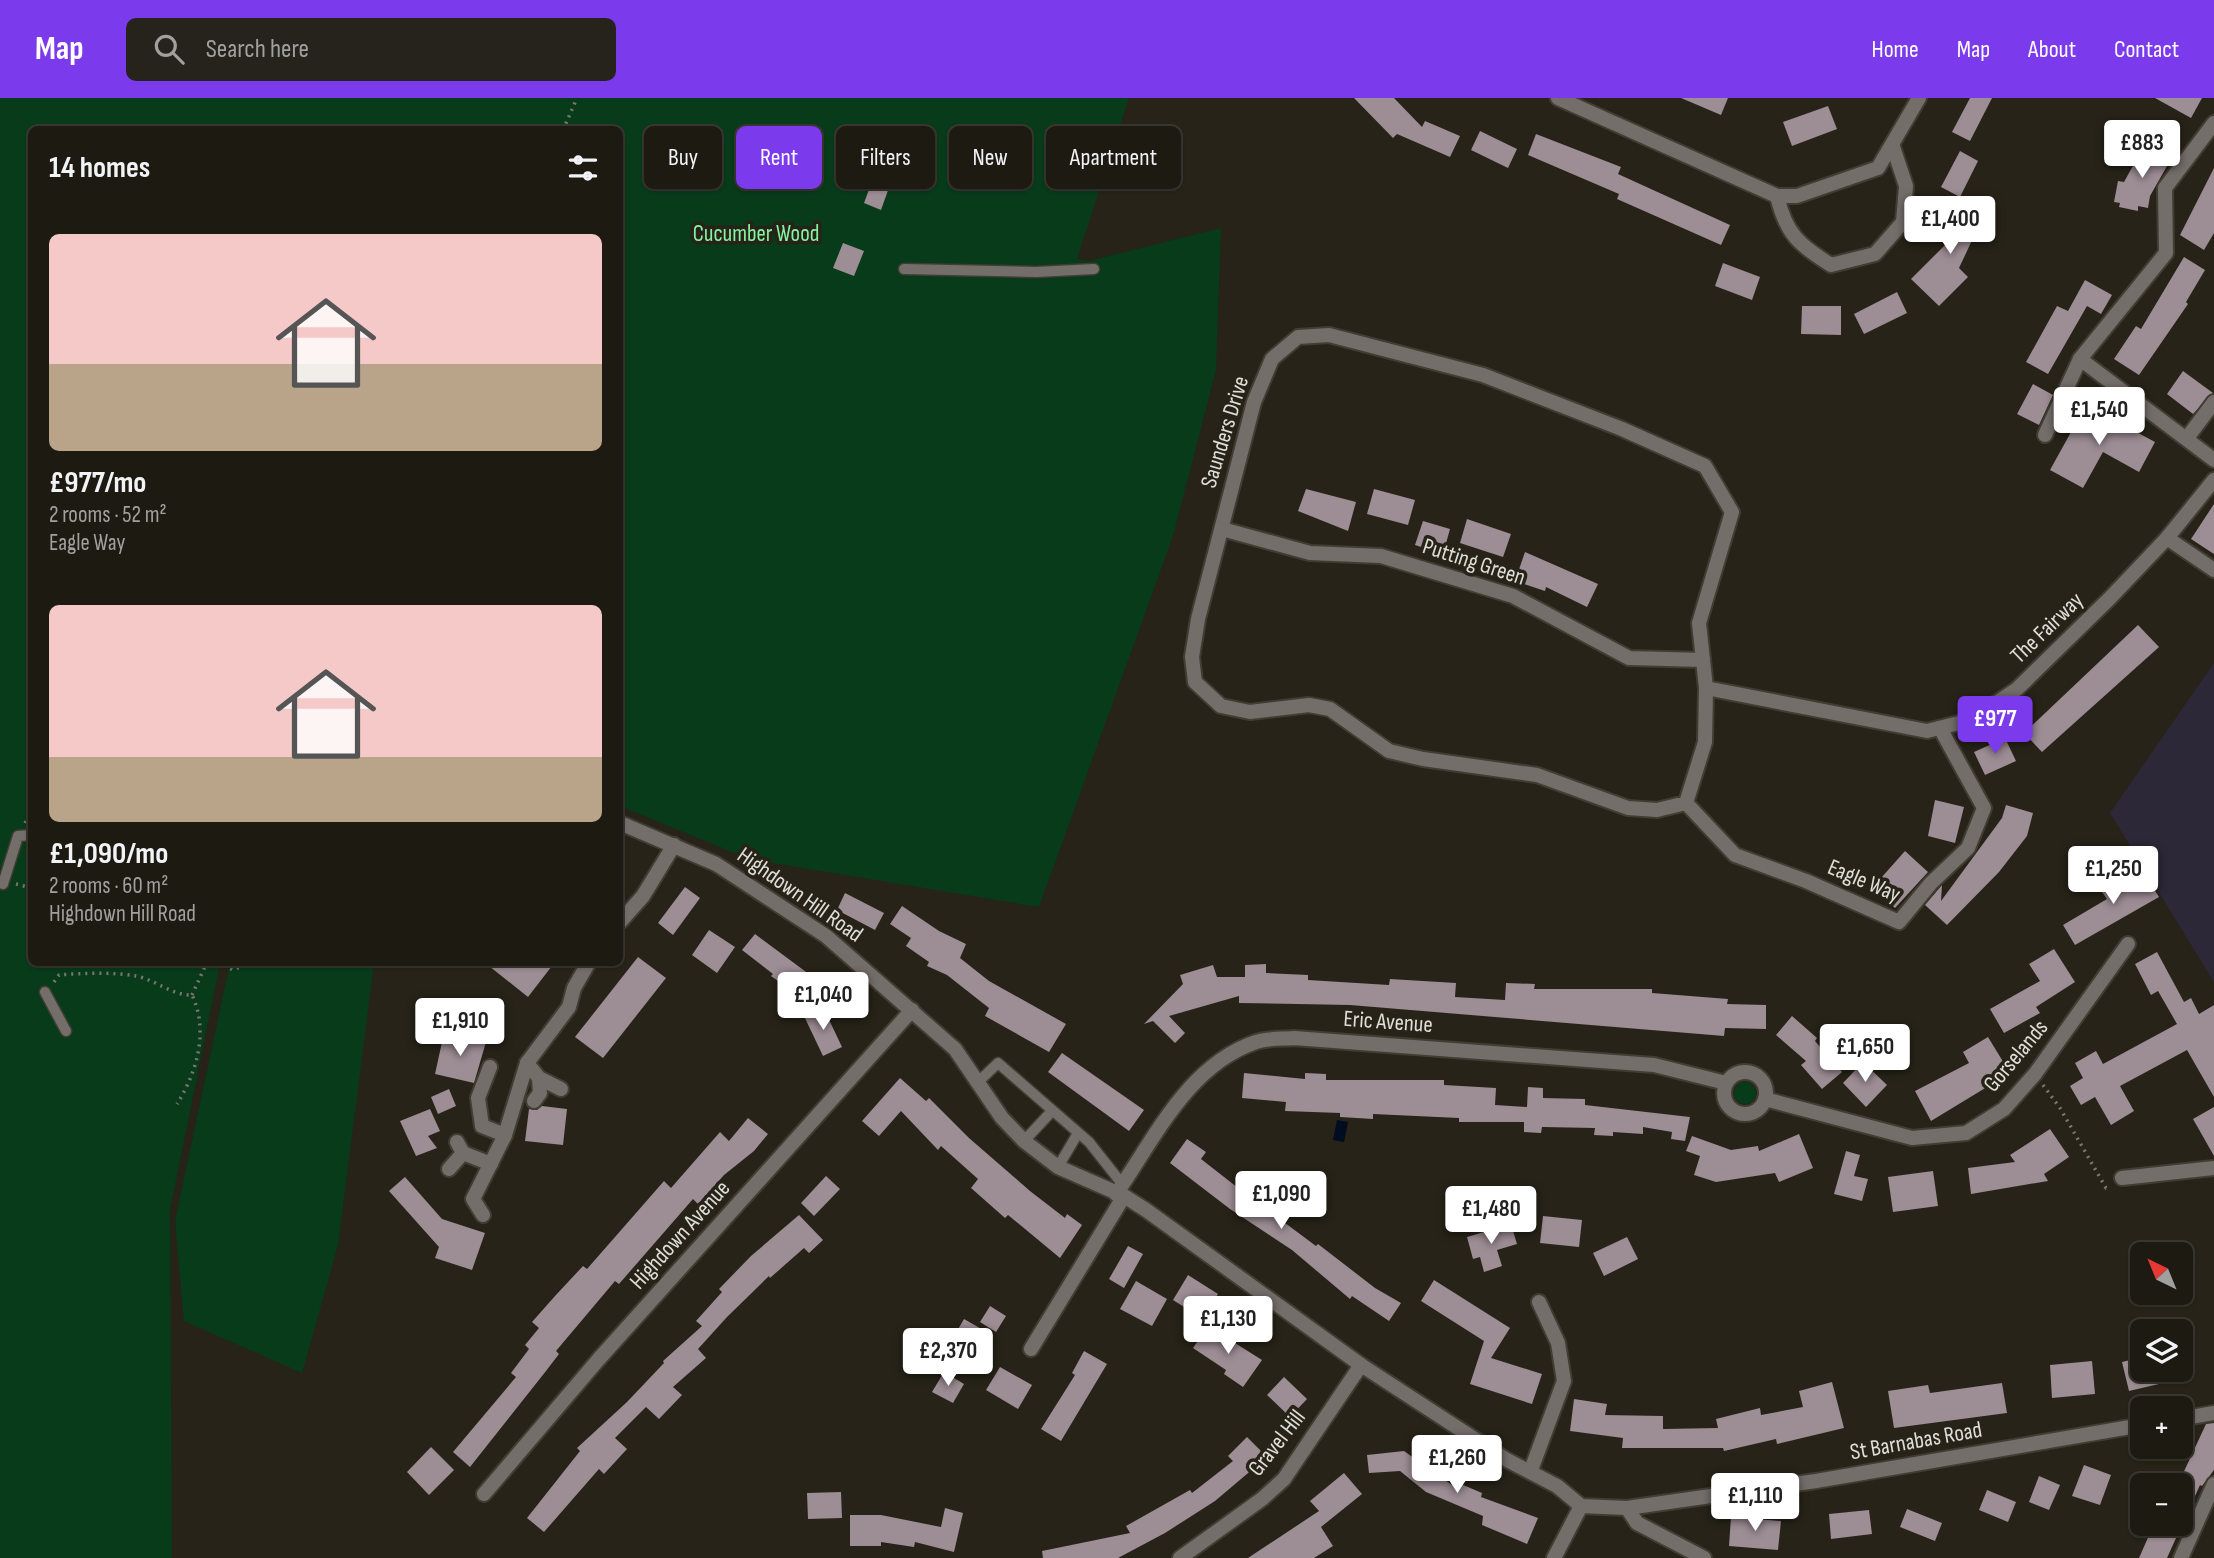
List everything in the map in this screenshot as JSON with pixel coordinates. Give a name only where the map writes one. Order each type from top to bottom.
[{"type":"street","points":[[1558,98],[1777,196],[1797,196],[1878,168],[1893,147],[1919,98]]},
{"type":"street","points":[[2045,436],[2080,359],[2166,253],[2165,188],[2214,123]]},
{"type":"street","points":[[1777,196],[1783,220],[1800,246],[1831,265],[1875,254],[1903,222],[1906,186],[1893,147]]},
{"type":"street","name":"Saunders Drive","points":[[1329,335],[1483,375],[1622,429],[1706,466],[1732,512],[1699,622],[1703,660],[1706,688],[1705,743],[1686,803],[1657,810],[1628,808],[1537,775],[1423,759],[1389,751],[1330,709],[1309,705],[1250,712],[1221,706],[1195,682],[1192,657],[1198,619],[1233,476],[1254,402],[1272,359],[1298,337],[1329,335]]},
{"type":"street","points":[[2080,359],[2214,460]]},
{"type":"street","points":[[2187,438],[2214,402]]},
{"type":"street","name":"The Fairway","points":[[1706,688],[1927,731],[1971,720],[2017,689],[2110,598],[2167,538],[2214,480]]},
{"type":"street","name":"Putting Green","points":[[1222,528],[1310,553],[1381,556],[1513,596],[1629,658],[1703,660]]},
{"type":"street","points":[[2167,538],[2214,570]]},
{"type":"street","name":"Eagle Way","points":[[1686,803],[1735,855],[1806,881],[1899,922],[1931,883],[1968,848],[1984,808],[1940,728]]},
{"type":"street","name":"Highdown Hill Road","points":[[623,827],[716,864],[826,936],[955,1049],[1002,1118],[1024,1141],[1058,1167],[1121,1192],[1361,1365]]},
{"type":"street","points":[[623,919],[643,896],[674,845]]},
{"type":"street","name":"Gorselands","points":[[1765,1099],[1912,1138],[1966,1133],[2004,1109],[2035,1074],[2128,944]]},
{"type":"street","points":[[483,1215],[473,1199],[505,1135],[527,1063],[569,1007],[574,988],[587,966]]},
{"type":"street","name":"Highdown Avenue","points":[[484,1493],[607,1350],[912,1010]]},
{"type":"street","name":"Eric Avenue","points":[[1031,1349],[1121,1192],[1191,1084],[1219,1059],[1258,1041],[1294,1038],[1654,1065],[1726,1083]]},
{"type":"street","points":[[527,1063],[539,1078],[561,1088]]},
{"type":"street","points":[[490,1067],[478,1098],[482,1126],[505,1135]]},
{"type":"street","points":[[1749,1072],[1761,1079],[1765,1099],[1750,1113],[1737,1112],[1726,1103],[1726,1083],[1736,1074],[1749,1072]]},
{"type":"street","points":[[534,1101],[540,1093],[539,1078]]},
{"type":"street","points":[[449,1169],[460,1147],[491,1164]]},
{"type":"street","points":[[2121,1182],[2214,1168]]},
{"type":"street","points":[[1531,1470],[1564,1381],[1558,1343],[1539,1302]]},
{"type":"street","points":[[1361,1365],[1507,1460],[1531,1470],[1557,1486],[1581,1506],[1553,1558]]},
{"type":"street","name":"Gravel Hill","points":[[1180,1558],[1262,1499],[1284,1479],[1361,1365]]},
{"type":"street","points":[[2193,1417],[2214,1413]]},
{"type":"street","name":"St Barnabas Road","points":[[1581,1506],[1627,1508],[1816,1481],[2130,1427]]},
{"type":"street","points":[[2181,1558],[2214,1484]]},
{"type":"street","points":[[1627,1508],[1637,1523],[1704,1558]]},
{"type":"lane","points":[[904,269],[1036,272],[1094,269]]},
{"type":"lane","points":[[3,884],[18,836],[28,835]]},
{"type":"lane","points":[[46,994],[66,1031]]},
{"type":"lane","points":[[977,1083],[999,1063],[1089,1142],[1121,1192]]},
{"type":"lane","points":[[1024,1141],[1052,1111]]},
{"type":"lane","points":[[1058,1167],[1078,1133]]},
{"type":"path","points":[[565,126],[577,98]]},
{"type":"path","points":[[192,995],[206,966]]},
{"type":"path","points":[[226,966],[233,970],[242,966]]},
{"type":"path","points":[[46,994],[59,975],[73,974],[134,976],[157,982],[174,992],[192,995]]},
{"type":"path","points":[[177,1104],[190,1084],[197,1061],[200,1033],[198,1007],[192,995]]},
{"type":"path","points":[[2035,1074],[2060,1108],[2106,1188],[2121,1182]]},
{"type":"shaded area","points":[[2214,663],[2214,982],[2110,813]]},
{"type":"green space","name":"Cucumber Wood","points":[[0,98],[1129,98],[1120,126],[1046,126],[1046,189],[1100,189],[1077,259],[1089,261],[1221,228],[1216,370],[1173,536],[1039,907],[749,859],[623,807],[623,126],[28,126],[28,966],[219,966],[170,1210],[172,1558],[0,1558]]},
{"type":"green space","points":[[229,966],[374,966],[338,1245],[302,1373],[184,1321],[175,1221]]},
{"type":"green space","points":[[1745,1082],[1753,1085],[1756,1093],[1753,1101],[1745,1104],[1737,1101],[1734,1093],[1737,1085]]},
{"type":"water","points":[[1337,1120],[1348,1122],[1344,1142],[1333,1140]]},
{"type":"building","points":[[1354,98],[1394,98],[1422,127],[1425,121],[1460,136],[1450,157],[1397,134],[1393,138]]},
{"type":"building","points":[[1681,98],[1728,98],[1721,115]]},
{"type":"building","points":[[1970,98],[1992,98],[1970,141],[1952,132]]},
{"type":"building","points":[[2155,98],[2202,98],[2191,118]]},
{"type":"building","points":[[1828,106],[1837,129],[1792,146],[1783,122]]},
{"type":"building","points":[[1480,131],[1517,149],[1508,168],[1471,150]]},
{"type":"building","points":[[1536,134],[1621,167],[1618,174],[1730,225],[1721,245],[1617,199],[1619,194],[1528,155]]},
{"type":"building","points":[[2145,144],[2171,159],[2150,196],[2148,208],[2138,206],[2138,211],[2119,207],[2120,203],[2114,202],[2118,181],[2124,182]]},
{"type":"building","points":[[1960,151],[1978,161],[1960,197],[1941,187]]},
{"type":"building","points":[[2214,168],[2214,233],[2204,250],[2180,235]]},
{"type":"building","points":[[869,189],[888,189],[881,210],[864,203]]},
{"type":"building","points":[[1958,202],[1984,215],[1959,268],[1968,277],[1939,306],[1911,279],[1948,242],[1941,239]]},
{"type":"building","points":[[843,243],[864,251],[854,276],[833,268]]},
{"type":"building","points":[[2184,257],[2205,270],[2186,302],[2188,304],[2139,375],[2114,359],[2136,326],[2141,329]]},
{"type":"building","points":[[1723,263],[1760,277],[1752,300],[1715,286]]},
{"type":"building","points":[[2085,280],[2112,295],[2101,314],[2087,306],[2048,374],[2026,362],[2057,306],[2068,311]]},
{"type":"building","points":[[1897,292],[1907,313],[1864,334],[1854,314]]},
{"type":"building","points":[[1802,306],[1841,306],[1841,335],[1801,334]]},
{"type":"building","points":[[2183,371],[2213,393],[2193,414],[2167,394]]},
{"type":"building","points":[[2033,384],[2053,395],[2039,425],[2017,414]]},
{"type":"building","points":[[2086,405],[2155,442],[2139,472],[2103,452],[2083,488],[2050,470]]},
{"type":"building","points":[[1306,489],[1356,502],[1348,531],[1298,511]]},
{"type":"building","points":[[1374,489],[1415,500],[1408,525],[1367,514]]},
{"type":"building","points":[[2214,504],[2214,554],[2191,539]]},
{"type":"building","points":[[1467,519],[1511,534],[1503,557],[1460,543]]},
{"type":"building","points":[[1423,521],[1450,529],[1443,554],[1415,545]]},
{"type":"building","points":[[1525,552],[1598,584],[1587,607],[1546,587],[1545,591],[1515,581]]},
{"type":"building","points":[[2138,625],[2159,647],[2042,752],[2024,733]]},
{"type":"building","points":[[2005,738],[2016,761],[1985,775],[1974,752]]},
{"type":"building","points":[[1935,800],[1964,807],[1955,843],[1928,836]]},
{"type":"building","points":[[2006,805],[2033,813],[2027,836],[1999,872],[1947,925],[1925,905],[1942,885],[1941,901],[2002,818]]},
{"type":"building","points":[[1905,851],[1928,872],[1895,908],[1873,887]]},
{"type":"building","points":[[2141,868],[2159,897],[2075,945],[2063,925],[2107,899],[2102,892]]},
{"type":"building","points":[[685,887],[700,898],[673,935],[658,923]]},
{"type":"building","points":[[845,893],[884,913],[875,930],[837,910]]},
{"type":"building","points":[[902,906],[939,931],[966,944],[960,958],[989,981],[1066,1024],[1049,1052],[985,1016],[989,1008],[947,975],[927,966],[929,962],[906,946],[911,938],[890,924]]},
{"type":"building","points":[[709,930],[735,947],[717,973],[692,955]]},
{"type":"building","points":[[755,934],[825,986],[811,1004],[771,976],[773,974],[742,950]]},
{"type":"building","points":[[2054,949],[2075,982],[2036,1007],[2040,1013],[2004,1033],[1990,1009],[2040,981],[2029,964]]},
{"type":"building","points":[[2157,952],[2184,1002],[2191,998],[2199,1014],[2214,1005],[2214,1097],[2187,1050],[2120,1086],[2134,1111],[2111,1125],[2095,1097],[2081,1105],[2070,1086],[2083,1078],[2075,1063],[2096,1051],[2103,1064],[2177,1024],[2158,991],[2151,995],[2135,964]]},
{"type":"building","points":[[638,957],[666,978],[603,1058],[575,1037]]},
{"type":"building","points":[[1266,964],[1266,973],[1308,975],[1308,980],[1389,985],[1390,979],[1456,983],[1455,997],[1505,1000],[1506,983],[1535,984],[1534,989],[1652,989],[1652,993],[1728,999],[1727,1004],[1766,1005],[1766,1029],[1725,1028],[1724,1036],[1350,1005],[1239,1003],[1239,996],[1169,1016],[1185,1033],[1175,1043],[1153,1021],[1144,1024],[1183,984],[1180,975],[1213,965],[1217,977],[1245,977],[1245,965]]},
{"type":"building","points":[[489,966],[552,966],[528,997]]},
{"type":"building","points":[[823,1007],[842,1047],[823,1056],[804,1016]]},
{"type":"building","points":[[1792,1016],[1817,1038],[1815,1041],[1842,1072],[1822,1089],[1801,1065],[1806,1061],[1776,1035]]},
{"type":"building","points":[[444,1033],[486,1042],[474,1083],[435,1074]]},
{"type":"building","points":[[1988,1037],[2010,1073],[1931,1121],[1915,1091],[1969,1063],[1963,1052]]},
{"type":"building","points":[[1062,1053],[1144,1110],[1129,1131],[1048,1072]]},
{"type":"building","points":[[1863,1062],[1887,1085],[1866,1107],[1843,1083]]},
{"type":"building","points":[[1244,1073],[1305,1079],[1305,1073],[1326,1074],[1326,1080],[1444,1080],[1444,1085],[1496,1088],[1495,1105],[1527,1107],[1528,1087],[1543,1088],[1543,1098],[1585,1099],[1585,1105],[1690,1117],[1685,1141],[1671,1139],[1672,1132],[1643,1127],[1643,1134],[1613,1132],[1613,1136],[1594,1135],[1595,1128],[1542,1127],[1541,1133],[1524,1132],[1524,1122],[1459,1122],[1459,1118],[1373,1114],[1373,1119],[1340,1117],[1340,1113],[1285,1111],[1286,1102],[1242,1098]]},
{"type":"building","points":[[900,1078],[926,1101],[929,1098],[969,1138],[1030,1191],[1065,1218],[1067,1214],[1082,1225],[1060,1258],[1008,1215],[1005,1218],[971,1188],[978,1179],[941,1146],[938,1150],[901,1111],[879,1136],[862,1121]]},
{"type":"building","points":[[449,1089],[456,1106],[438,1114],[431,1097]]},
{"type":"building","points":[[542,1106],[567,1109],[563,1145],[525,1141],[529,1109],[537,1110]]},
{"type":"building","points":[[2214,1107],[2214,1156],[2193,1119]]},
{"type":"building","points":[[430,1109],[440,1131],[428,1136],[437,1148],[416,1156],[400,1121]]},
{"type":"building","points":[[748,1118],[768,1134],[754,1151],[724,1175],[698,1204],[693,1199],[619,1284],[615,1281],[556,1351],[559,1354],[470,1467],[453,1452],[516,1377],[511,1373],[529,1349],[525,1345],[539,1328],[532,1322],[583,1266],[587,1269],[664,1181],[671,1188],[720,1132],[729,1141]]},
{"type":"building","points":[[2050,1129],[2069,1157],[2044,1174],[2048,1181],[1971,1194],[1968,1168],[2015,1162],[2010,1155]]},
{"type":"building","points":[[1799,1134],[1813,1168],[1779,1182],[1775,1173],[1716,1182],[1694,1175],[1700,1156],[1686,1151],[1692,1136],[1731,1150],[1758,1146],[1759,1151]]},
{"type":"building","points":[[1187,1139],[1206,1152],[1201,1159],[1242,1191],[1244,1188],[1271,1207],[1269,1211],[1316,1246],[1318,1244],[1375,1288],[1401,1303],[1389,1321],[1352,1296],[1350,1299],[1292,1250],[1230,1209],[1170,1163]]},
{"type":"building","points":[[1846,1151],[1860,1155],[1854,1176],[1868,1179],[1862,1201],[1834,1194]]},
{"type":"building","points":[[1933,1171],[1938,1206],[1893,1212],[1888,1177]]},
{"type":"building","points":[[826,1176],[840,1189],[814,1216],[801,1203]]},
{"type":"building","points":[[405,1177],[442,1219],[485,1233],[472,1270],[435,1258],[439,1247],[389,1191]]},
{"type":"building","points":[[799,1215],[823,1240],[809,1253],[804,1248],[770,1278],[769,1276],[727,1317],[698,1349],[706,1358],[673,1387],[682,1395],[659,1419],[646,1407],[615,1438],[627,1449],[604,1474],[599,1469],[544,1532],[527,1518],[580,1451],[577,1448],[627,1402],[663,1361],[702,1326],[696,1321],[722,1292],[719,1289],[751,1256]]},
{"type":"building","points":[[1543,1216],[1582,1220],[1579,1247],[1540,1243]]},
{"type":"building","points":[[1511,1224],[1517,1244],[1497,1250],[1502,1266],[1484,1272],[1480,1257],[1473,1259],[1467,1237]]},
{"type":"building","points":[[1627,1237],[1638,1259],[1604,1276],[1593,1253]]},
{"type":"building","points":[[1128,1246],[1143,1254],[1124,1288],[1109,1279]]},
{"type":"building","points":[[1188,1275],[1218,1294],[1203,1319],[1173,1300]]},
{"type":"building","points":[[1434,1280],[1510,1328],[1491,1358],[1542,1374],[1532,1404],[1470,1384],[1484,1341],[1421,1301]]},
{"type":"building","points":[[1136,1281],[1167,1299],[1152,1326],[1120,1309]]},
{"type":"building","points":[[990,1306],[1006,1316],[996,1332],[980,1322]]},
{"type":"building","points":[[964,1319],[985,1331],[974,1351],[966,1347],[951,1371],[929,1358],[941,1338],[950,1343]]},
{"type":"building","points":[[1208,1326],[1262,1360],[1243,1387],[1224,1374],[1226,1370],[1193,1348]]},
{"type":"building","points":[[1084,1351],[1107,1364],[1061,1441],[1041,1429],[1075,1375],[1072,1373]]},
{"type":"building","points":[[2130,1360],[2130,1382],[2167,1382],[2129,1391],[2122,1362]]},
{"type":"building","points":[[2092,1361],[2095,1394],[2052,1398],[2050,1365]]},
{"type":"building","points":[[1000,1367],[1032,1385],[1018,1409],[986,1390]]},
{"type":"building","points":[[944,1372],[964,1384],[953,1403],[932,1392]]},
{"type":"building","points":[[1284,1377],[1307,1399],[1290,1417],[1267,1395]]},
{"type":"building","points":[[1832,1382],[1844,1428],[1777,1444],[1776,1439],[1724,1451],[1723,1448],[1622,1448],[1623,1438],[1570,1431],[1574,1399],[1607,1404],[1605,1415],[1663,1416],[1663,1429],[1718,1428],[1716,1419],[1760,1408],[1761,1415],[1803,1407],[1799,1391]]},
{"type":"building","points":[[2002,1383],[2007,1413],[1894,1428],[1888,1391],[1928,1385],[1930,1393]]},
{"type":"building","points":[[2214,1423],[2214,1470],[2202,1486],[2200,1485],[2193,1500],[2193,1473],[2183,1473],[2190,1459],[2193,1459],[2193,1452],[2206,1424]]},
{"type":"building","points":[[1247,1437],[1267,1457],[1215,1501],[1165,1533],[1118,1558],[1043,1558],[1042,1551],[1130,1533],[1126,1526],[1190,1490],[1192,1493],[1233,1461],[1228,1456]]},
{"type":"building","points":[[431,1447],[454,1470],[429,1495],[407,1472]]},
{"type":"building","points":[[1404,1451],[1452,1485],[1454,1481],[1482,1493],[1481,1497],[1538,1518],[1527,1544],[1482,1525],[1483,1516],[1426,1492],[1400,1471],[1369,1473],[1367,1455]]},
{"type":"building","points":[[2084,1465],[2111,1475],[2100,1505],[2072,1496]]},
{"type":"building","points":[[1344,1473],[1362,1494],[1321,1527],[1333,1546],[1314,1558],[1248,1558],[1319,1511],[1310,1501]]},
{"type":"building","points":[[2039,1476],[2060,1485],[2049,1510],[2029,1502]]},
{"type":"building","points":[[1987,1490],[2016,1502],[2008,1522],[1979,1510]]},
{"type":"building","points":[[841,1492],[842,1518],[808,1519],[807,1493]]},
{"type":"building","points":[[945,1508],[963,1513],[954,1552],[915,1542],[914,1547],[881,1542],[881,1546],[850,1546],[850,1515],[881,1515],[941,1527]]},
{"type":"building","points":[[1907,1509],[1942,1523],[1935,1541],[1900,1527]]},
{"type":"building","points":[[1869,1510],[1872,1534],[1831,1539],[1829,1514]]},
{"type":"building","points":[[1731,1517],[1781,1521],[1778,1550],[1729,1546]]},
{"type":"building","points":[[2149,1536],[2177,1536],[2167,1558],[2139,1558]]}]
